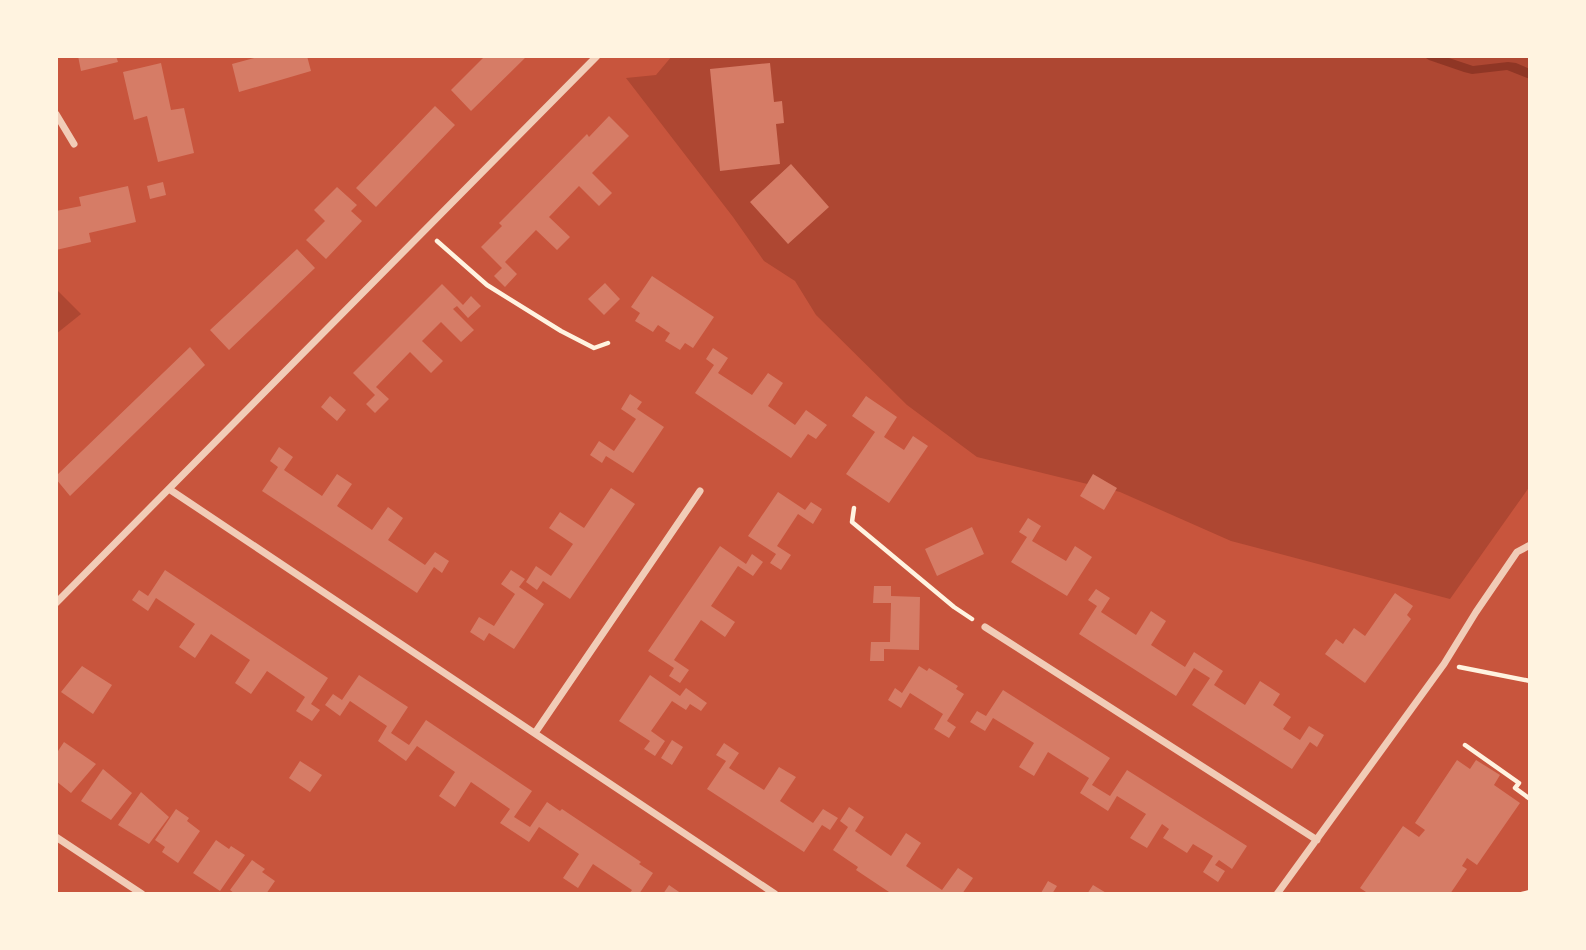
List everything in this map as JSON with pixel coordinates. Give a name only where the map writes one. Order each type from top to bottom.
[{"type":"street","points":[[56,603],[597,56]]},
{"type":"street","points":[[56,114],[75,144]]},
{"type":"street","points":[[169,489],[775,894]]},
{"type":"street","points":[[535,733],[700,491]]},
{"type":"street","points":[[1277,894],[1444,664],[1517,552],[1530,545]]},
{"type":"street","points":[[985,627],[1317,839]]},
{"type":"street","points":[[56,837],[142,894]]},
{"type":"path","points":[[425,230],[487,285],[561,331],[594,348],[608,343]]},
{"type":"path","points":[[854,508],[852,522],[954,607],[985,627]]},
{"type":"path","points":[[1444,664],[1530,681]]},
{"type":"path","points":[[1465,745],[1519,783],[1515,789],[1530,799]]},
{"type":"path","points":[[1522,894],[1530,892]]},
{"type":"shaded area","points":[[672,56],[1530,56],[1530,486],[1450,599],[1231,541],[1120,492],[977,457],[907,405],[816,315],[795,281],[764,261],[626,78],[656,75]]},
{"type":"shaded area","points":[[1423,56],[1443,56],[1473,66],[1516,63],[1530,69],[1530,79],[1507,70],[1472,74]]},
{"type":"shaded area","points":[[56,289],[81,314],[56,334]]},
{"type":"building","points":[[78,56],[116,56],[118,62],[81,71]]},
{"type":"building","points":[[261,56],[307,56],[311,71],[239,92],[232,64]]},
{"type":"building","points":[[485,56],[527,56],[471,111],[451,90]]},
{"type":"building","points":[[161,63],[171,110],[184,108],[194,153],[158,162],[147,116],[134,120],[123,72]]},
{"type":"building","points":[[770,63],[774,102],[782,101],[784,123],[776,124],[780,164],[720,171],[710,69]]},
{"type":"building","points":[[435,106],[455,125],[376,207],[356,188]]},
{"type":"building","points":[[609,116],[629,136],[592,173],[612,193],[599,206],[579,186],[549,217],[570,237],[557,250],[536,230],[505,262],[517,274],[505,287],[494,276],[502,268],[481,247],[502,226],[499,223],[587,134],[589,137]]},
{"type":"building","points":[[791,164],[829,207],[788,244],[750,202]]},
{"type":"building","points":[[163,182],[166,195],[150,199],[147,186]]},
{"type":"building","points":[[128,186],[136,222],[89,233],[91,242],[56,250],[56,211],[81,206],[79,197]]},
{"type":"building","points":[[337,187],[357,205],[351,211],[362,221],[326,259],[306,240],[325,221],[314,210]]},
{"type":"building","points":[[297,249],[315,268],[229,350],[210,330]]},
{"type":"building","points":[[652,276],[714,317],[693,348],[685,343],[680,350],[665,341],[670,333],[658,325],[653,332],[635,321],[640,313],[631,307]]},
{"type":"building","points":[[605,283],[620,299],[604,315],[588,299]]},
{"type":"building","points":[[442,284],[463,305],[471,296],[481,306],[468,318],[457,306],[453,309],[474,330],[461,342],[441,322],[422,341],[443,361],[431,373],[410,352],[376,387],[389,399],[375,413],[366,404],[375,395],[353,373]]},
{"type":"building","points":[[190,347],[205,365],[70,496],[56,476]]},
{"type":"building","points":[[713,348],[728,358],[718,373],[752,395],[768,373],[783,383],[768,406],[795,425],[806,410],[827,425],[816,439],[808,434],[791,458],[695,393],[714,365],[706,359]]},
{"type":"building","points":[[630,394],[642,402],[637,409],[664,427],[633,473],[606,456],[602,463],[590,455],[599,441],[614,451],[636,419],[621,409]]},
{"type":"building","points":[[330,396],[346,410],[337,421],[321,407]]},
{"type":"building","points":[[866,396],[897,417],[884,437],[904,450],[913,436],[928,446],[889,503],[846,474],[875,432],[852,416]]},
{"type":"building","points":[[279,447],[293,457],[284,470],[322,496],[337,474],[352,484],[337,506],[372,530],[388,507],[403,518],[388,540],[425,565],[435,552],[449,561],[442,573],[434,567],[417,593],[262,491],[278,467],[270,461]]},
{"type":"building","points":[[1093,474],[1117,488],[1104,510],[1080,496]]},
{"type":"building","points":[[611,488],[635,504],[570,599],[543,581],[537,590],[526,582],[536,566],[551,576],[573,544],[549,528],[560,512],[584,528]]},
{"type":"building","points":[[778,492],[805,510],[811,502],[822,509],[813,524],[798,514],[777,546],[791,555],[781,570],[770,563],[776,554],[748,536]]},
{"type":"building","points":[[1028,518],[1041,526],[1032,541],[1066,561],[1075,546],[1092,557],[1067,596],[1011,562],[1027,537],[1019,532]]},
{"type":"building","points":[[972,527],[984,554],[937,576],[925,549]]},
{"type":"building","points":[[720,546],[746,564],[752,554],[763,562],[753,576],[738,566],[711,606],[735,622],[725,637],[701,620],[674,660],[689,670],[680,683],[669,676],[674,668],[648,651]]},
{"type":"building","points":[[165,570],[328,678],[311,704],[320,710],[312,721],[296,711],[305,697],[267,671],[251,694],[235,683],[250,660],[211,634],[195,658],[179,647],[195,624],[156,598],[148,611],[132,600],[139,590],[148,596]]},
{"type":"building","points":[[511,570],[525,579],[519,587],[544,604],[514,649],[489,633],[484,641],[470,632],[479,617],[494,626],[515,594],[501,584]]},
{"type":"building","points":[[874,586],[891,586],[891,596],[920,597],[919,650],[884,649],[884,661],[870,661],[871,642],[890,642],[891,603],[873,603]]},
{"type":"building","points":[[1096,589],[1110,598],[1101,612],[1136,635],[1151,611],[1166,621],[1151,645],[1185,667],[1194,652],[1223,671],[1214,685],[1245,705],[1260,681],[1280,694],[1273,705],[1291,717],[1283,729],[1300,740],[1309,726],[1324,735],[1317,747],[1310,742],[1292,769],[1192,705],[1210,678],[1194,668],[1176,696],[1079,634],[1097,606],[1088,600]]},
{"type":"building","points":[[1395,593],[1413,606],[1407,615],[1411,619],[1365,683],[1325,654],[1336,639],[1343,644],[1354,628],[1365,636]]},
{"type":"building","points":[[82,666],[112,685],[93,714],[61,692]]},
{"type":"building","points":[[919,666],[927,671],[929,668],[958,686],[956,689],[964,694],[947,721],[956,727],[949,738],[934,729],[943,714],[910,693],[901,708],[888,700],[895,688],[902,693]]},
{"type":"building","points":[[359,675],[408,707],[391,733],[409,745],[426,720],[532,791],[514,817],[530,827],[547,802],[560,811],[562,809],[641,862],[639,864],[653,873],[639,894],[629,894],[632,890],[593,864],[578,888],[563,878],[579,854],[539,827],[529,842],[500,823],[510,809],[471,782],[455,807],[439,796],[455,772],[417,746],[406,761],[378,741],[387,726],[350,701],[340,716],[325,705],[333,694],[342,700]]},
{"type":"building","points":[[650,675],[680,696],[686,688],[707,703],[701,711],[690,704],[686,710],[672,701],[651,731],[665,741],[655,756],[644,749],[650,741],[619,721]]},
{"type":"building","points":[[1003,690],[1110,758],[1092,785],[1110,796],[1127,770],[1247,846],[1232,869],[1219,860],[1215,865],[1225,871],[1218,882],[1203,872],[1213,856],[1193,844],[1187,853],[1163,838],[1169,829],[1162,824],[1147,848],[1130,838],[1146,814],[1117,796],[1108,811],[1080,793],[1089,778],[1048,752],[1034,776],[1019,767],[1034,743],[993,718],[985,731],[970,722],[977,711],[986,716]]},
{"type":"building","points":[[672,740],[683,747],[672,765],[661,758]]},
{"type":"building","points":[[64,742],[96,764],[71,793],[56,781],[56,754]]},
{"type":"building","points":[[724,743],[739,753],[729,768],[764,790],[779,767],[796,777],[780,801],[813,823],[823,809],[838,818],[830,830],[822,825],[804,852],[707,789],[726,761],[716,755]]},
{"type":"building","points":[[1457,760],[1470,769],[1476,760],[1500,775],[1494,785],[1520,803],[1477,865],[1467,858],[1462,866],[1467,869],[1450,894],[1369,894],[1360,888],[1403,826],[1419,837],[1425,830],[1415,823]]},
{"type":"building","points":[[300,761],[322,775],[310,792],[289,778]]},
{"type":"building","points":[[103,769],[132,793],[111,820],[81,801]]},
{"type":"building","points":[[141,792],[169,817],[149,844],[118,825]]},
{"type":"building","points":[[849,807],[864,817],[855,831],[891,856],[906,833],[921,843],[906,866],[942,890],[958,868],[973,878],[962,894],[892,894],[856,870],[858,867],[833,850],[848,827],[840,821]]},
{"type":"building","points":[[176,809],[189,818],[187,821],[200,831],[178,863],[162,852],[165,847],[155,840]]},
{"type":"building","points":[[216,840],[245,855],[220,891],[193,873]]},
{"type":"building","points":[[252,860],[265,869],[262,872],[275,881],[266,894],[235,894],[230,890]]},
{"type":"building","points":[[1048,881],[1057,886],[1052,894],[1043,894],[1041,893]]},
{"type":"building","points":[[669,885],[682,894],[663,894]]},
{"type":"building","points":[[1093,885],[1108,894],[1087,894]]}]
